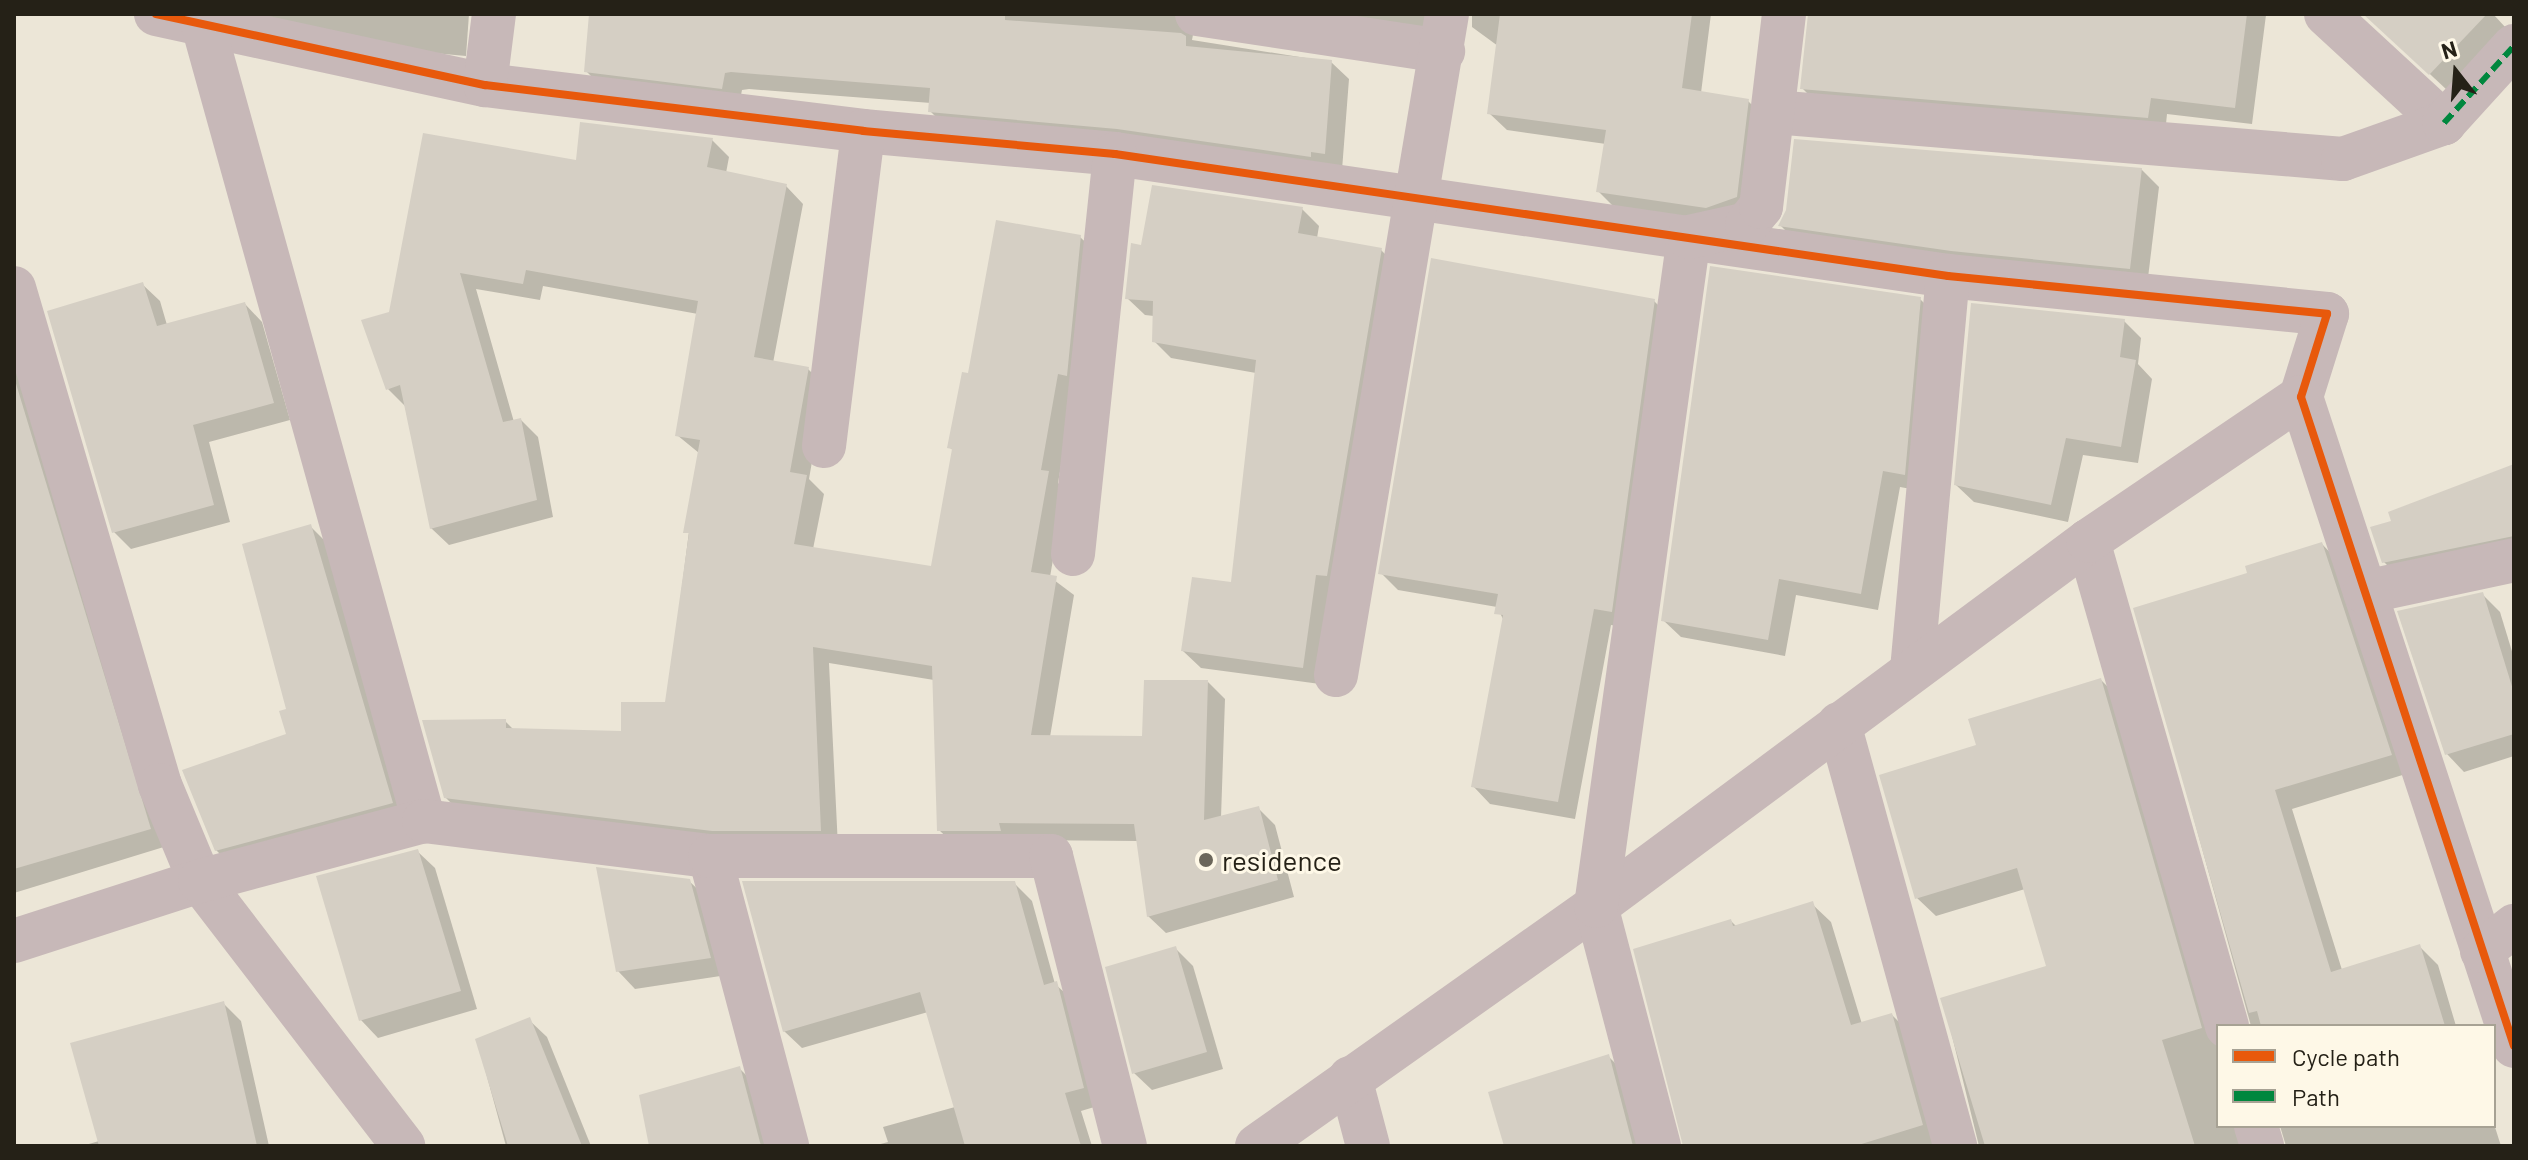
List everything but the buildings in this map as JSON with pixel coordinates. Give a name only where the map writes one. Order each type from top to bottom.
[{"type":"street","points":[[156,14],[199,18],[485,85],[863,131],[1115,154],[1948,276],[2327,314],[2301,397],[2365,592],[2498,939],[2514,1046]]},
{"type":"street","points":[[485,85],[494,14]]},
{"type":"street","points":[[1197,14],[1445,32],[1336,675]]},
{"type":"street","points":[[1689,237],[1747,224],[1761,207],[1784,14]]},
{"type":"street","points":[[2326,14],[2444,123]]},
{"type":"street","points":[[199,18],[424,821]]},
{"type":"street","points":[[1773,112],[2343,159],[2444,123],[2514,46]]},
{"type":"street","points":[[824,446],[863,131]]},
{"type":"street","points":[[1073,554],[1115,154]]},
{"type":"street","points":[[1659,1146],[1596,906],[1689,237]]},
{"type":"street","points":[[1912,670],[1948,276]]},
{"type":"street","points":[[14,288],[160,785],[200,881],[403,1146]]},
{"type":"street","points":[[1257,1146],[1596,906],[2088,541],[2301,397]]},
{"type":"street","points":[[2088,541],[2226,1024]]},
{"type":"street","points":[[2365,592],[2514,560]]},
{"type":"street","points":[[1839,724],[1955,1146]]},
{"type":"street","points":[[14,941],[200,881],[424,821],[710,856],[1051,856],[1125,1146]]},
{"type":"street","points":[[710,856],[787,1146]]},
{"type":"street","points":[[1350,1078],[1368,1146]]},
{"type":"marked path","points":[[2444,123],[2514,46]]},
{"type":"cycle path","points":[[156,14],[485,85],[863,131],[1115,154],[1948,276],[2327,314],[2301,397],[2514,1046]]},
{"type":"place","name":"residence","points":[[1206,860]]}]
